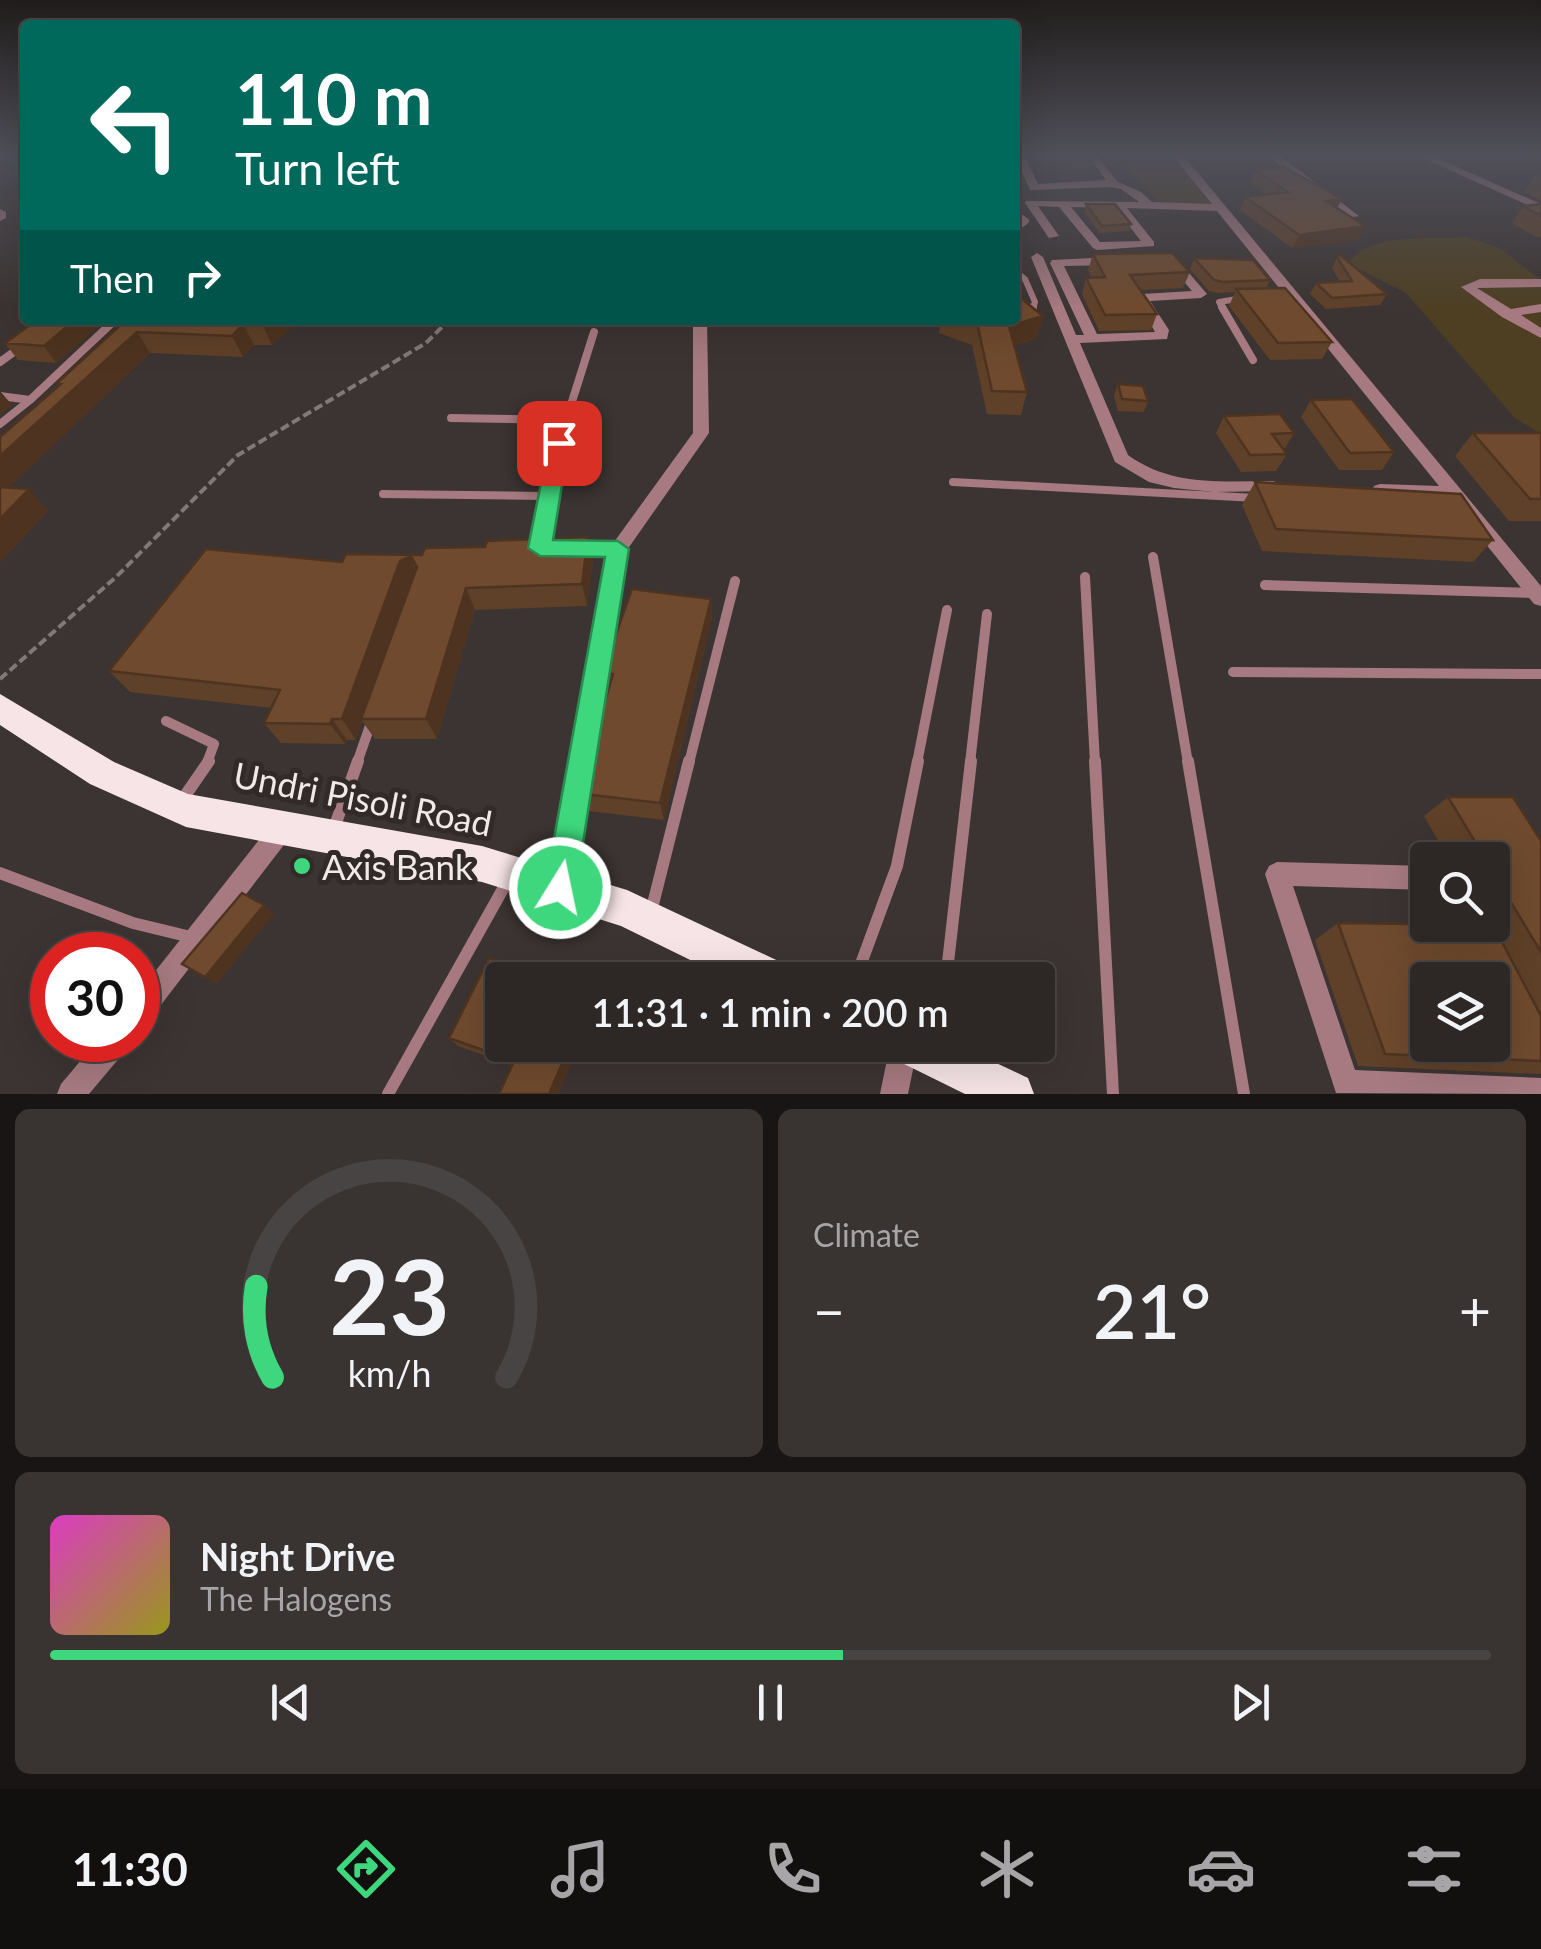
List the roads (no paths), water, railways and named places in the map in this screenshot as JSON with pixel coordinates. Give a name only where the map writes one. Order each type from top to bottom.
[{"type":"highway","name":"Undri Pisoli Road","points":[[0,708],[102,773],[178,806],[282,829],[482,864],[649,919],[738,962]]},
{"type":"highway","points":[[949,1062],[1012,1094]]},
{"type":"street","points":[[1031,206],[1053,236]]},
{"type":"street","points":[[1064,206],[1098,246],[1150,244],[1120,206]]},
{"type":"street","points":[[1151,206],[1222,208],[1296,297],[1452,500]]},
{"type":"street","points":[[1341,206],[1354,216]]},
{"type":"street","points":[[1037,257],[1121,458],[1134,470],[1168,484],[1285,487]]},
{"type":"street","points":[[1071,339],[1162,336],[1142,298],[1201,294],[1175,263],[1165,260]]},
{"type":"street","points":[[1092,338],[1056,263],[1128,261]]},
{"type":"street","points":[[1536,338],[1507,314],[1476,296],[1468,285],[1541,283]]},
{"type":"street","points":[[1507,314],[1540,308]]},
{"type":"street","points":[[560,888],[618,549],[701,433],[700,325]]},
{"type":"street","points":[[1360,489],[1452,500],[1468,509],[1539,596]]},
{"type":"street","points":[[160,986],[282,829]]},
{"type":"street","points":[[1410,878],[1277,874],[1346,1083],[1541,1092]]},
{"type":"street","points":[[72,1094],[98,1062]]},
{"type":"street","points":[[894,1094],[913,1062]]},
{"type":"lane","points":[[1020,276],[1035,302],[1032,311],[1020,310]]},
{"type":"lane","points":[[1279,297],[1296,297]]},
{"type":"lane","points":[[1245,298],[1219,302],[1252,360]]},
{"type":"lane","points":[[0,424],[110,325]]},
{"type":"lane","points":[[540,548],[566,420],[594,332]]},
{"type":"lane","points":[[0,362],[29,341]]},
{"type":"lane","points":[[0,396],[30,400]]},
{"type":"lane","points":[[451,418],[566,420]]},
{"type":"lane","points":[[953,482],[1270,498]]},
{"type":"lane","points":[[384,494],[548,496]]},
{"type":"lane","points":[[522,549],[618,549]]},
{"type":"lane","points":[[1153,556],[1244,1094]]},
{"type":"lane","points":[[1086,577],[1113,1094]]},
{"type":"lane","points":[[649,919],[735,581]]},
{"type":"lane","points":[[1265,584],[1539,596]]},
{"type":"lane","points":[[862,962],[897,866],[946,610]]},
{"type":"lane","points":[[948,962],[988,614]]},
{"type":"lane","points":[[1233,672],[1541,674]]},
{"type":"lane","points":[[330,838],[375,712]]},
{"type":"lane","points":[[166,721],[214,744],[211,758],[178,806]]},
{"type":"lane","points":[[388,1094],[512,873]]},
{"type":"lane","points":[[0,874],[133,923],[198,939]]},
{"type":"place","name":"Axis Bank","points":[[302,866]]}]
